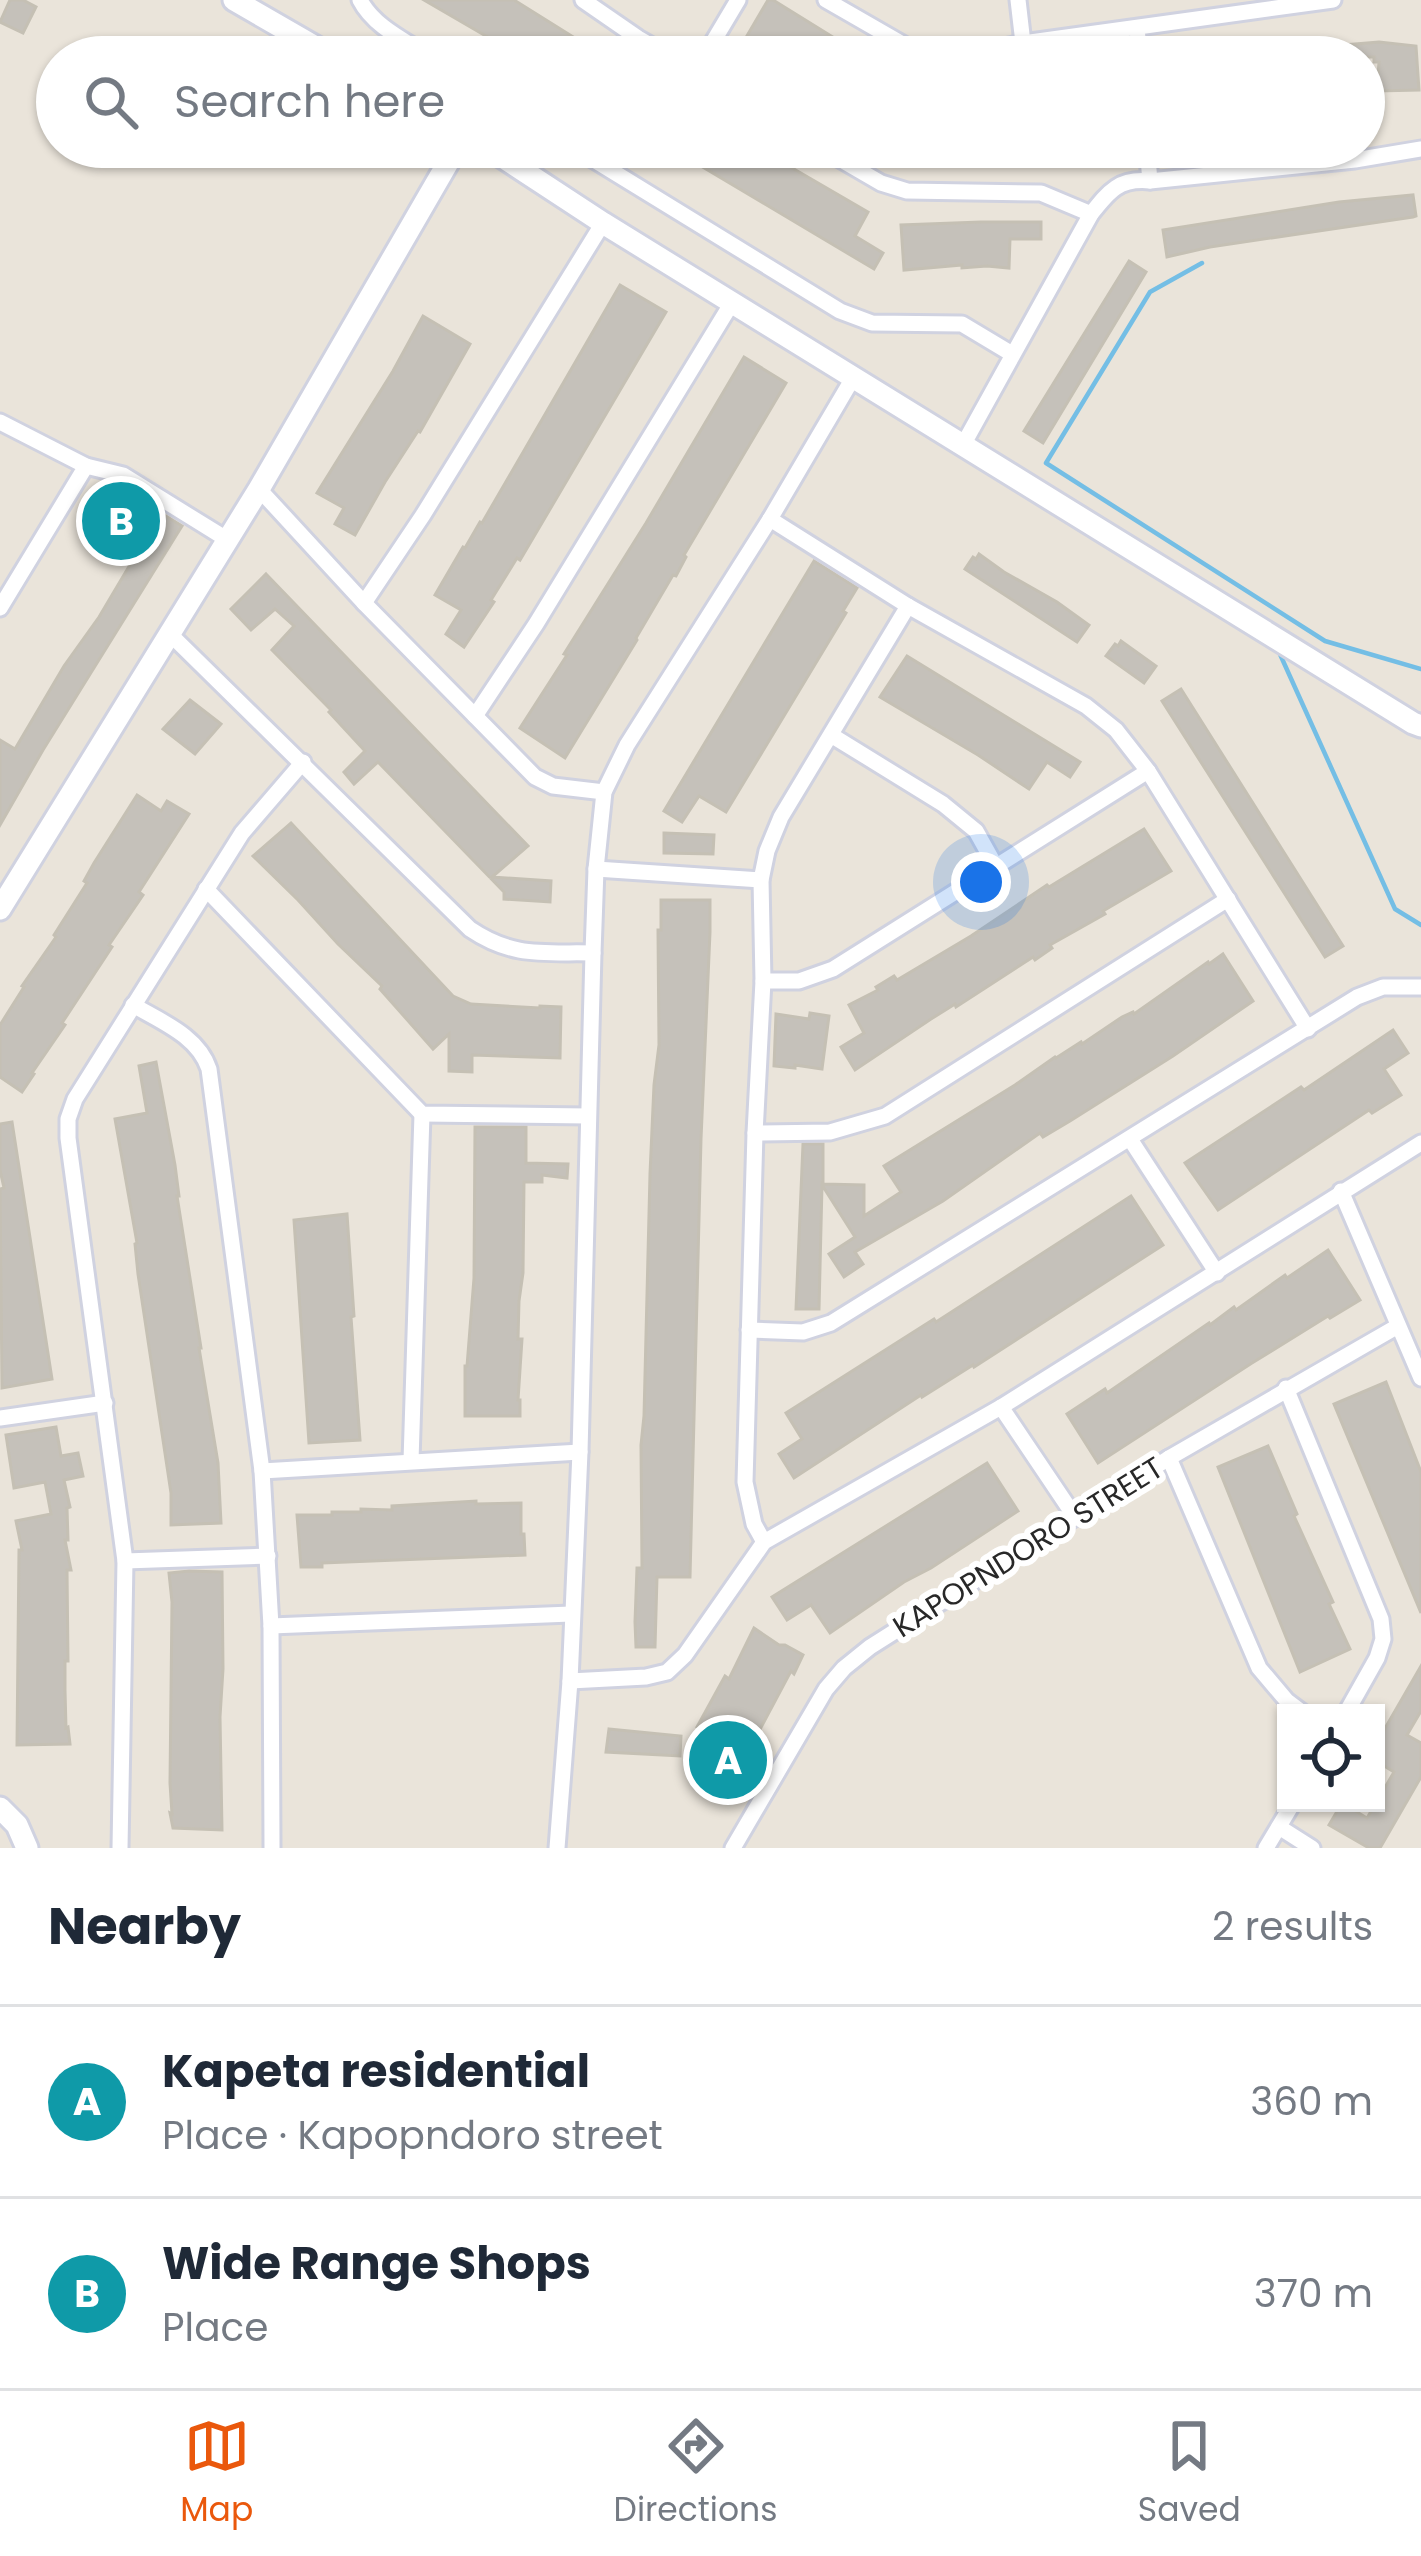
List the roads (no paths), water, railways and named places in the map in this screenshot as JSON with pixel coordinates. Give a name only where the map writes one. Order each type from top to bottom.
[{"type":"street","points":[[233,0],[296,36]]},
{"type":"street","points":[[360,0],[382,27],[396,36]]},
{"type":"street","points":[[583,0],[635,36]]},
{"type":"street","points":[[717,36],[738,0]]},
{"type":"street","points":[[826,0],[889,36]]},
{"type":"street","points":[[1018,0],[1022,36]]},
{"type":"street","points":[[1077,36],[1334,0]]},
{"type":"street","points":[[1138,28],[1139,36]]},
{"type":"street","points":[[1385,155],[1421,149]]},
{"type":"street","points":[[0,909],[259,489],[445,168]]},
{"type":"street","points":[[519,168],[1418,728]]},
{"type":"street","points":[[607,168],[840,310],[872,322],[962,324],[1012,354]]},
{"type":"street","points":[[854,168],[881,184],[907,190],[1041,193],[1091,214]]},
{"type":"street","points":[[1149,168],[1150,181]]},
{"type":"street","points":[[963,445],[1091,214],[1111,189],[1136,180],[1277,168]]},
{"type":"street","points":[[364,603],[603,223]]},
{"type":"street","points":[[475,716],[733,302]]},
{"type":"street","points":[[557,1848],[570,1681],[596,869],[604,792],[627,745],[854,378]]},
{"type":"street","points":[[0,422],[86,466],[123,476],[228,540]]},
{"type":"street","points":[[0,608],[86,466]]},
{"type":"street","points":[[259,489],[535,777],[553,786],[604,792]]},
{"type":"street","points":[[770,519],[908,606],[1086,706],[1116,730],[1148,771],[1308,1029]]},
{"type":"street","points":[[764,1542],[754,1524],[745,1482],[763,981],[761,880],[782,817],[908,606]]},
{"type":"street","points":[[170,634],[470,929],[492,944],[517,952],[593,953]]},
{"type":"street","points":[[831,735],[943,804],[976,831],[994,865]]},
{"type":"street","points":[[121,1848],[125,1561],[68,1119],[75,1099],[242,832],[302,762]]},
{"type":"street","points":[[763,981],[799,981],[833,969],[1148,771]]},
{"type":"street","points":[[596,869],[761,880]]},
{"type":"street","points":[[206,889],[422,1114],[412,1461]]},
{"type":"street","points":[[755,1132],[830,1132],[885,1116],[1228,899]]},
{"type":"street","points":[[748,1330],[803,1332],[831,1323],[1358,997],[1383,987],[1421,987]]},
{"type":"street","points":[[133,1005],[188,1038],[204,1052],[209,1069],[262,1471],[271,1626],[272,1848]]},
{"type":"street","points":[[422,1114],[589,1115]]},
{"type":"street","points":[[1130,1139],[1217,1273]]},
{"type":"street","points":[[570,1681],[667,1672],[678,1664],[764,1542],[1001,1407],[1421,1143]]},
{"type":"street","points":[[1341,1192],[1421,1378]]},
{"type":"street","name":"KAPOPNDORO STREET","points":[[733,1848],[826,1689],[870,1647],[1169,1458],[1398,1325]]},
{"type":"street","points":[[1286,1388],[1381,1619],[1383,1640],[1377,1658],[1351,1704]]},
{"type":"street","points":[[0,1418],[105,1403]]},
{"type":"street","points":[[1001,1407],[1075,1517]]},
{"type":"street","points":[[262,1471],[580,1452]]},
{"type":"street","points":[[1169,1458],[1259,1667],[1291,1704]]},
{"type":"street","points":[[125,1561],[268,1556]]},
{"type":"street","points":[[271,1626],[571,1614]]},
{"type":"street","points":[[0,1808],[31,1846]]},
{"type":"street","points":[[1266,1848],[1288,1812]]},
{"type":"street","points":[[1279,1827],[1312,1848]]},
{"type":"waterway","points":[[1202,263],[1150,292],[1046,463],[1325,641],[1421,669]]},
{"type":"waterway","points":[[1279,652],[1395,909],[1421,925]]},
{"type":"place","name":"Wide Range Shops","points":[[121,521]]},
{"type":"place","name":"Kapeta residential","points":[[728,1760]]}]
